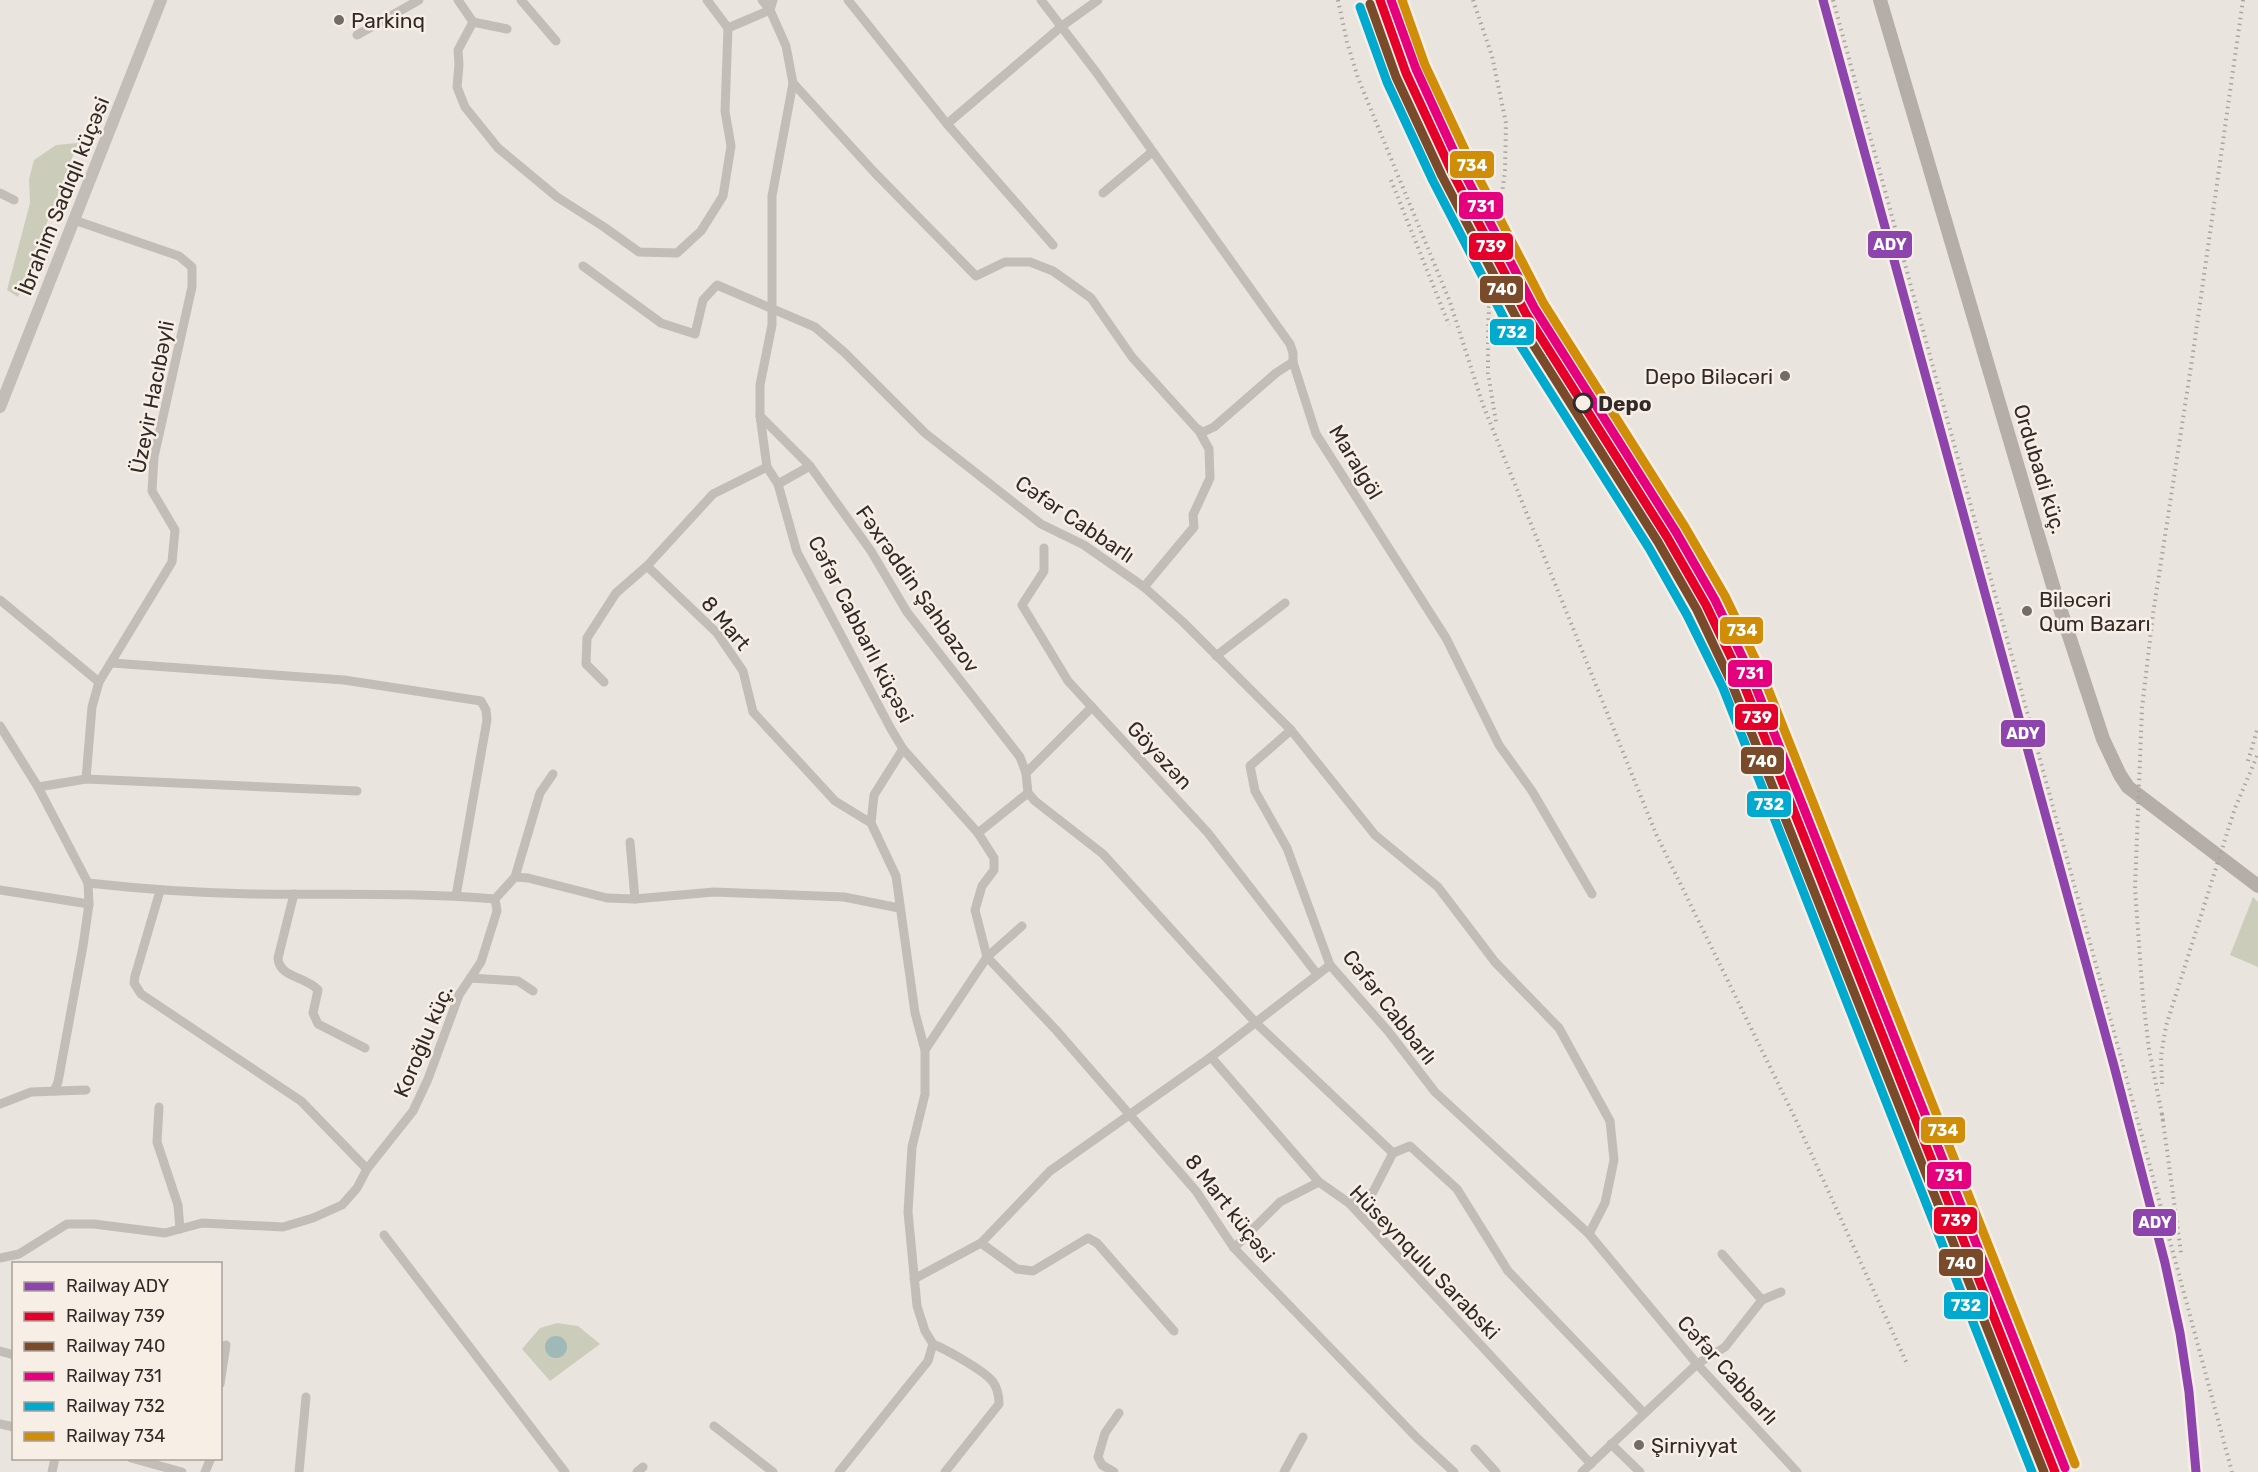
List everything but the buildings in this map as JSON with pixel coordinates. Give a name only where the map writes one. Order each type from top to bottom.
[{"type":"main road","name":"Ordubadi küç.","points":[[1880,0],[2053,584],[2103,739],[2120,776],[2128,786],[2258,886]]},
{"type":"street","name":"İbrahim Sadıqlı küçəsi","points":[[0,407],[161,0]]},
{"type":"street","points":[[357,34],[419,0]]},
{"type":"street","points":[[458,0],[473,22],[507,29]]},
{"type":"street","points":[[521,0],[556,41]]},
{"type":"street","points":[[473,22],[458,50],[457,87],[465,107],[498,148],[557,197],[639,252],[677,253],[701,231],[723,196],[731,146],[725,111],[728,28],[707,0]]},
{"type":"street","name":"Cəfər Cabbarlı küçəsi","points":[[762,0],[770,10],[786,46],[793,83],[772,196],[772,325],[760,385],[760,416],[767,467],[778,484],[797,552],[903,749]]},
{"type":"street","points":[[728,28],[770,10],[773,0]]},
{"type":"street","points":[[848,0],[948,124],[1053,245]]},
{"type":"street","name":"Maralgöl","points":[[1041,0],[1290,344],[1293,362],[1316,435],[1446,638],[1499,745],[1532,790],[1592,894]]},
{"type":"street","points":[[948,124],[1062,26],[1098,0]]},
{"type":"street","points":[[793,83],[874,173],[976,276],[1005,262],[1030,262],[1053,272],[1091,298],[1132,357],[1197,429],[1209,449],[1210,478],[1193,515],[1194,527],[1144,587]]},
{"type":"street","points":[[1103,193],[1152,152]]},
{"type":"street","points":[[0,193],[14,200]]},
{"type":"street","name":"Üzeyir Hacıbəyli","points":[[74,220],[179,256],[192,267],[192,287],[154,457],[152,491],[175,530],[172,562],[99,682],[92,707],[86,779]]},
{"type":"street","name":"Cəfər Cabbarlı","points":[[583,266],[661,323],[695,334],[703,300],[717,285],[815,327],[845,353],[925,433],[1041,524],[1084,544],[1144,587],[1216,656],[1291,730],[1375,835],[1438,887],[1495,962],[1559,1028],[1610,1121],[1614,1160],[1605,1203],[1589,1234]]},
{"type":"street","points":[[1197,429],[1203,432],[1214,426],[1276,373],[1293,362]]},
{"type":"street","name":"Fəxrəddin Şahbazov","points":[[760,416],[810,466],[871,551],[907,612],[1020,757],[1026,773],[1028,793]]},
{"type":"street","points":[[778,484],[810,466]]},
{"type":"street","points":[[604,682],[585,664],[587,638],[616,593],[647,566],[713,494],[767,467]]},
{"type":"street","name":"Göyəzən","points":[[1044,548],[1044,571],[1022,605],[1068,681],[1208,832],[1317,974]]},
{"type":"street","name":"8 Mart","points":[[647,566],[717,633],[743,671],[753,712],[835,801],[870,823]]},
{"type":"street","points":[[0,600],[99,682]]},
{"type":"street","points":[[1216,656],[1285,603]]},
{"type":"street","points":[[112,663],[344,680],[480,701],[486,710],[487,720],[456,896]]},
{"type":"street","points":[[1026,773],[1092,707]]},
{"type":"street","name":"Cəfər Cabbarlı","points":[[1291,730],[1250,766],[1255,792],[1287,848],[1330,965],[1388,1031],[1435,1092],[1589,1234],[1697,1364],[1797,1472]]},
{"type":"street","points":[[2,731],[38,787],[88,883],[88,904],[58,1082],[54,1091]]},
{"type":"street","points":[[945,1472],[999,1404],[999,1393],[992,1380],[950,1351],[933,1344],[925,1331],[916,1306],[908,1212],[912,1146],[925,1094],[926,1050],[915,1013],[896,876],[870,823],[874,795],[903,749],[978,833],[1028,793],[1103,854],[1256,1023],[1393,1153]]},
{"type":"street","points":[[88,883],[160,891],[456,896],[495,899],[515,877],[540,793],[553,774]]},
{"type":"street","points":[[38,787],[86,779],[357,792]]},
{"type":"street","name":"8 Mart küçəsi","points":[[978,833],[994,858],[994,870],[982,886],[975,910],[987,957],[1130,1113],[1196,1191],[1234,1248],[1418,1438],[1454,1472]]},
{"type":"street","points":[[630,842],[635,899]]},
{"type":"street","points":[[515,877],[540,880],[607,898],[635,899],[714,892],[844,897],[899,908]]},
{"type":"street","points":[[0,890],[88,904]]},
{"type":"street","points":[[160,891],[135,976],[134,983],[141,994],[301,1101],[367,1169]]},
{"type":"street","points":[[294,894],[278,966],[282,971],[314,985],[318,990],[313,1013],[318,1024],[366,1048]]},
{"type":"street","name":"Koroğlu küç.","points":[[0,1258],[19,1254],[67,1224],[94,1224],[165,1233],[202,1223],[283,1227],[313,1218],[342,1205],[413,1111],[428,1079],[459,995],[481,962],[497,911],[495,899]]},
{"type":"street","points":[[926,1050],[987,957],[1022,926]]},
{"type":"street","points":[[914,1279],[981,1243],[1050,1171],[1211,1057],[1330,965]]},
{"type":"street","points":[[470,978],[518,981],[533,991]]},
{"type":"street","name":"Hüseynqulu Sarabski","points":[[1211,1057],[1320,1182],[1349,1203],[1591,1464]]},
{"type":"street","points":[[0,1104],[31,1092],[86,1090]]},
{"type":"street","points":[[159,1107],[157,1142],[178,1205],[180,1228]]},
{"type":"street","points":[[1349,1203],[1373,1192],[1393,1153],[1410,1146],[1457,1189],[1508,1271],[1644,1413]]},
{"type":"street","points":[[1234,1248],[1280,1202],[1320,1182]]},
{"type":"street","points":[[384,1235],[565,1472]]},
{"type":"street","points":[[981,1243],[1017,1269],[1033,1271],[1088,1238],[1097,1243],[1174,1331]]},
{"type":"street","points":[[1722,1254],[1762,1300]]},
{"type":"street","points":[[1582,1472],[1697,1364],[1725,1347],[1762,1300],[1781,1292]]},
{"type":"street","points":[[839,1472],[928,1361],[933,1344]]},
{"type":"street","points":[[222,1371],[226,1345]]},
{"type":"street","points":[[298,1472],[306,1397]]},
{"type":"street","points":[[1114,1472],[1102,1465],[1098,1457],[1105,1433],[1119,1413]]},
{"type":"street","points":[[714,1426],[773,1472]]},
{"type":"street","points":[[1284,1472],[1303,1437]]},
{"type":"street","points":[[1611,1444],[1640,1472]]},
{"type":"street","points":[[1475,1449],[1496,1472]]},
{"type":"street","points":[[146,1467],[182,1472]]},
{"type":"green space","points":[[78,143],[18,297],[7,290],[30,203],[29,179],[34,160],[56,145]]},
{"type":"green space","points":[[2253,897],[2258,902],[2258,967],[2230,955]]},
{"type":"green space","points":[[557,1323],[578,1326],[600,1344],[550,1381],[522,1349],[540,1328]]},
{"type":"water","points":[[556,1336],[564,1339],[567,1347],[564,1355],[556,1358],[548,1355],[545,1347],[548,1339]]},
{"type":"railway","points":[[1338,0],[1358,78],[1450,302],[1483,405],[1656,834],[1795,1118],[1908,1366]]},
{"type":"railway","points":[[1473,0],[1492,56],[1506,123],[1505,171],[1491,275],[1488,327],[1488,373],[1496,422]]},
{"type":"railway","points":[[1833,0],[2232,1472]]},
{"type":"railway","points":[[2163,1120],[2149,1049],[2135,889],[2142,708],[2153,614],[2243,0]]},
{"type":"railway","points":[[1391,180],[1449,325]]},
{"type":"railway","points":[[2248,761],[2258,727]]},
{"type":"railway","points":[[2162,1084],[2161,1056],[2166,1026],[2235,808],[2258,754]]},
{"type":"railway","points":[[2162,1114],[2181,1253]]},
{"type":"rail line","name":"739","points":[[1380,0],[1406,73],[1452,172],[1526,314],[1667,537],[1706,605],[1742,680],[2055,1472]]},
{"type":"rail line","name":"731","points":[[1391,0],[1416,69],[1461,167],[1535,309],[1676,532],[1715,600],[1751,675],[2065,1468]]},
{"type":"rail line","name":"734","points":[[1402,0],[1425,65],[1471,163],[1544,304],[1685,527],[1725,596],[1761,671],[2075,1464]]},
{"type":"rail line","name":"ADY","points":[[1823,0],[2114,1066],[2165,1263],[2180,1333],[2189,1392],[2196,1472]]},
{"type":"rail line","name":"740","points":[[1370,4],[1396,77],[1442,176],[1517,319],[1658,542],[1697,610],[1732,684],[2044,1472]]},
{"type":"rail line","name":"732","points":[[1360,7],[1387,82],[1433,181],[1507,324],[1649,548],[1687,615],[1723,688],[2032,1472]]},
{"type":"place","name":"Parkinq","points":[[339,20]]},
{"type":"place","name":"Depo Biləcəri","points":[[1785,376]]},
{"type":"place","name":"Depo","points":[[1583,403]]},
{"type":"place","name":"Biləcəri Qum Bazarı","points":[[2027,611]]},
{"type":"place","name":"Şirniyyat","points":[[1639,1445]]}]
